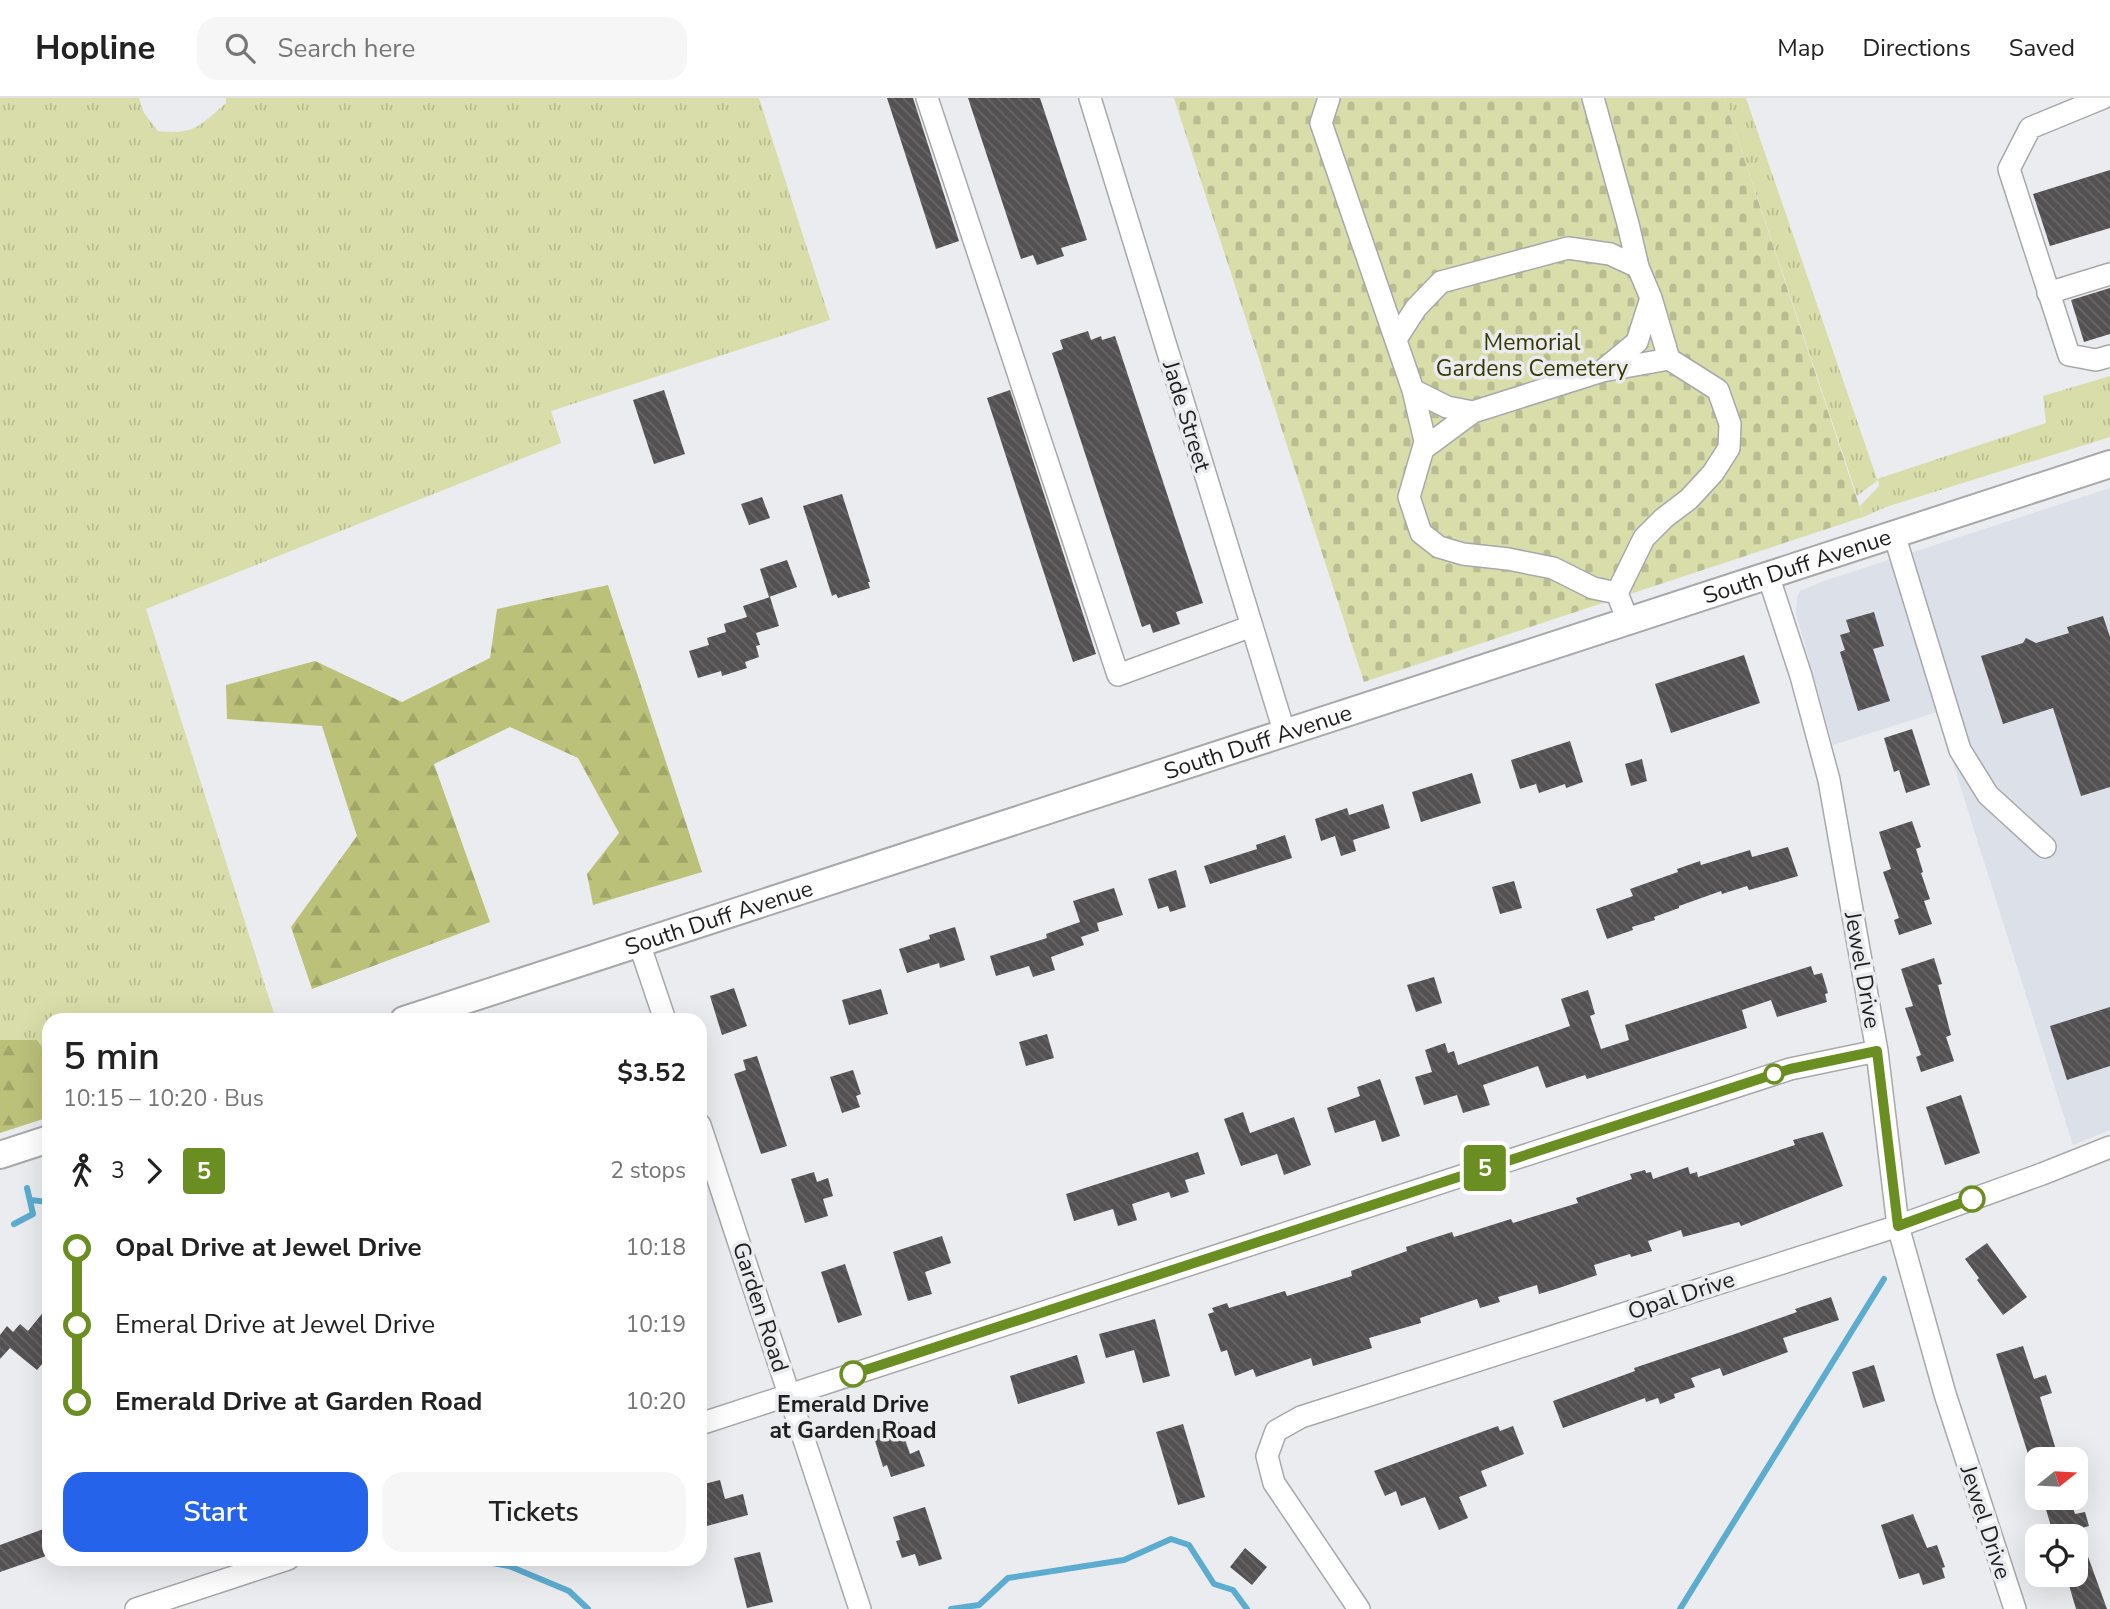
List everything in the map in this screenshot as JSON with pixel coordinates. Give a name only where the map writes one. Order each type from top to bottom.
[{"type":"main road","name":"South Duff Avenue","points":[[425,1013],[2110,464]]},
{"type":"main road","points":[[0,1155],[42,1141]]},
{"type":"street","points":[[927,98],[1118,675],[1252,626]]},
{"type":"street","name":"Jade Street","points":[[1090,98],[1285,734]]},
{"type":"street","points":[[1329,98],[1321,123],[1413,390],[1425,441],[1409,497],[1421,533],[1439,547],[1463,554],[1553,568],[1593,588],[1617,593]]},
{"type":"street","points":[[1592,98],[1629,223],[1638,267],[1651,298],[1669,359],[1718,390],[1730,424],[1729,448],[1713,473],[1697,491],[1644,538],[1617,593]]},
{"type":"street","points":[[2103,98],[2030,128],[2009,169],[2070,355],[2096,360],[2110,356]]},
{"type":"street","points":[[1396,339],[1416,308],[1440,282],[1568,248],[1610,254],[1638,267]]},
{"type":"street","points":[[2048,293],[2110,274]]},
{"type":"street","points":[[1602,371],[1637,342],[1651,298]]},
{"type":"street","points":[[1423,449],[1473,412],[1602,371],[1669,359]]},
{"type":"street","points":[[1413,390],[1447,407],[1473,412]]},
{"type":"street","points":[[1894,534],[1960,750],[1988,795],[2045,847]]},
{"type":"street","name":"Jewel Drive","points":[[1768,575],[1801,676],[1829,780],[1877,1051],[1898,1226],[1945,1394],[2015,1609]]},
{"type":"street","points":[[1617,593],[1628,621]]},
{"type":"street","points":[[639,943],[663,1013]]},
{"type":"street","points":[[707,1422],[1790,1069],[1877,1051]]},
{"type":"street","name":"Garden Road","points":[[707,1146],[860,1609]]},
{"type":"street","name":"Opal Drive","points":[[1359,1609],[1274,1483],[1267,1456],[1276,1431],[1301,1417],[1898,1226],[2110,1147]]},
{"type":"street","points":[[136,1609],[267,1566]]},
{"type":"shaded area","points":[[2110,488],[2110,1130],[2073,1145],[1937,712],[1833,745],[1796,614],[1800,591],[1824,581]]},
{"type":"green space","points":[[0,98],[139,98],[144,113],[158,131],[180,132],[203,123],[226,103],[226,98],[759,98],[830,320],[551,411],[561,443],[146,609],[274,1013],[42,1013],[42,1047],[37,1040],[0,1040]]},
{"type":"green space","name":"Memorial Gardens Cemetery","points":[[1174,98],[1724,98],[1863,517],[1364,682]]},
{"type":"green space","points":[[1724,98],[1746,98],[1877,479],[2046,423],[2043,396],[2110,376],[2110,437],[1886,507],[1863,517],[1860,506],[1879,486],[1878,480],[1857,496]]},
{"type":"green space","points":[[608,585],[702,872],[593,905],[587,874],[619,833],[578,758],[510,727],[434,764],[490,922],[312,989],[291,927],[357,836],[322,726],[227,719],[226,685],[315,661],[402,702],[490,658],[497,609]]},
{"type":"green space","points":[[0,1040],[37,1040],[42,1047],[42,1119],[0,1133]]},
{"type":"building","points":[[887,98],[913,98],[959,241],[936,249]]},
{"type":"building","points":[[968,98],[1040,98],[1087,240],[1061,248],[1064,256],[1037,265],[1033,255],[1021,259]]},
{"type":"building","points":[[2110,170],[2110,228],[2050,246],[2033,194]]},
{"type":"building","points":[[2110,288],[2110,334],[2084,342],[2071,300]]},
{"type":"building","points":[[1088,331],[1091,340],[1101,336],[1102,340],[1115,336],[1203,603],[1176,612],[1180,624],[1153,633],[1150,624],[1142,627],[1052,353],[1063,349],[1060,340]]},
{"type":"building","points":[[664,390],[685,454],[654,464],[633,400]]},
{"type":"building","points":[[1010,390],[1096,654],[1073,662],[987,398]]},
{"type":"building","points":[[842,494],[870,588],[838,598],[836,594],[832,596],[803,506]]},
{"type":"building","points":[[762,497],[770,518],[749,525],[741,504]]},
{"type":"building","points":[[787,560],[797,587],[769,597],[760,569]]},
{"type":"building","points":[[770,597],[779,626],[756,633],[760,645],[756,646],[759,657],[745,662],[747,668],[722,676],[721,671],[698,678],[689,651],[709,645],[707,638],[726,632],[724,624],[747,617],[743,606]]},
{"type":"building","points":[[1874,612],[1884,646],[1873,649],[1890,701],[1858,711],[1840,652],[1845,650],[1840,635],[1850,632],[1846,620]]},
{"type":"building","points":[[2103,616],[2110,637],[2110,787],[2081,796],[2053,708],[2003,724],[1981,656],[2023,643],[2026,638],[2036,643],[2069,633],[2067,627]]},
{"type":"building","points":[[1744,655],[1760,703],[1671,733],[1655,684]]},
{"type":"building","points":[[1912,729],[1930,785],[1906,793],[1899,770],[1894,772],[1884,738]]},
{"type":"building","points":[[1570,741],[1583,782],[1566,788],[1565,784],[1539,793],[1536,784],[1520,789],[1511,760]]},
{"type":"building","points":[[1642,759],[1647,781],[1631,786],[1625,764]]},
{"type":"building","points":[[1472,773],[1481,803],[1421,822],[1412,792]]},
{"type":"building","points":[[1383,804],[1390,828],[1353,840],[1356,851],[1341,856],[1335,836],[1321,841],[1315,819],[1347,808],[1349,815]]},
{"type":"building","points":[[1912,821],[1921,847],[1916,849],[1930,899],[1924,901],[1932,924],[1899,935],[1894,920],[1899,918],[1883,872],[1891,869],[1879,832]]},
{"type":"building","points":[[1285,835],[1292,858],[1210,884],[1204,866],[1257,849],[1256,845]]},
{"type":"building","points":[[1788,847],[1798,876],[1749,890],[1747,886],[1722,894],[1721,891],[1679,906],[1654,917],[1655,920],[1607,939],[1596,909],[1633,896],[1630,889],[1700,861],[1701,865],[1750,850],[1752,857]]},
{"type":"building","points":[[1176,870],[1186,907],[1170,912],[1168,906],[1158,909],[1148,879]]},
{"type":"building","points":[[1514,881],[1522,908],[1500,914],[1492,887]]},
{"type":"building","points":[[1114,888],[1123,915],[1097,923],[1099,931],[1081,937],[1084,945],[1051,957],[1055,970],[1033,977],[1029,966],[996,976],[990,956],[1047,938],[1046,934],[1080,922],[1073,901]]},
{"type":"building","points":[[955,927],[965,960],[940,968],[939,963],[907,973],[899,949]]},
{"type":"building","points":[[1934,958],[1942,984],[1938,985],[1951,1035],[1946,1037],[1954,1061],[1921,1072],[1916,1057],[1921,1055],[1905,1008],[1913,1006],[1901,969]]},
{"type":"building","points":[[1811,966],[1814,975],[1822,973],[1828,993],[1825,994],[1827,1002],[1777,1017],[1771,1000],[1742,1010],[1747,1028],[1587,1079],[1585,1075],[1546,1088],[1538,1066],[1483,1085],[1490,1105],[1463,1113],[1457,1095],[1424,1105],[1415,1077],[1432,1072],[1425,1050],[1445,1043],[1448,1053],[1454,1051],[1458,1065],[1570,1026],[1561,999],[1588,990],[1595,1014],[1590,1016],[1601,1049],[1629,1040],[1625,1025]]},
{"type":"building","points":[[1434,977],[1442,1003],[1416,1012],[1407,985]]},
{"type":"building","points":[[734,988],[747,1026],[722,1035],[710,996]]},
{"type":"building","points":[[881,989],[888,1014],[849,1025],[842,1000]]},
{"type":"building","points":[[2110,1007],[2110,1066],[2067,1080],[2050,1026]]},
{"type":"building","points":[[1047,1034],[1054,1058],[1026,1066],[1019,1042]]},
{"type":"building","points":[[757,1056],[787,1146],[761,1154],[734,1074],[746,1070],[743,1060]]},
{"type":"building","points":[[853,1070],[861,1094],[856,1096],[860,1107],[842,1113],[830,1077]]},
{"type":"building","points":[[1380,1079],[1400,1136],[1382,1142],[1375,1120],[1335,1133],[1327,1108],[1360,1096],[1357,1087]]},
{"type":"building","points":[[1961,1095],[1980,1153],[1945,1165],[1926,1107]]},
{"type":"building","points":[[1243,1112],[1250,1133],[1294,1117],[1311,1165],[1284,1175],[1277,1154],[1241,1166],[1224,1119]]},
{"type":"building","points":[[1823,1132],[1843,1186],[1741,1226],[1739,1222],[1683,1237],[1681,1230],[1648,1241],[1652,1251],[1631,1257],[1630,1254],[1594,1265],[1597,1275],[1559,1288],[1539,1294],[1537,1285],[1498,1297],[1500,1302],[1480,1308],[1477,1299],[1420,1318],[1421,1323],[1369,1338],[1372,1348],[1313,1366],[1311,1358],[1256,1377],[1253,1369],[1235,1376],[1227,1350],[1221,1352],[1208,1314],[1214,1312],[1212,1308],[1227,1303],[1229,1308],[1285,1291],[1287,1296],[1352,1276],[1351,1271],[1407,1251],[1406,1247],[1452,1232],[1454,1237],[1511,1219],[1513,1223],[1578,1203],[1576,1198],[1632,1179],[1630,1174],[1645,1170],[1646,1173],[1651,1172],[1653,1179],[1688,1167],[1690,1174],[1697,1172],[1698,1177],[1795,1145],[1793,1140]]},
{"type":"building","points":[[1198,1152],[1205,1174],[1185,1180],[1189,1192],[1171,1198],[1169,1192],[1132,1204],[1137,1220],[1118,1226],[1113,1209],[1074,1221],[1066,1194]]},
{"type":"building","points":[[814,1172],[817,1182],[828,1178],[833,1196],[823,1199],[828,1216],[805,1223],[791,1179]]},
{"type":"building","points":[[942,1236],[951,1263],[925,1272],[932,1294],[908,1301],[893,1252]]},
{"type":"building","points":[[1987,1243],[2027,1297],[2003,1315],[1965,1259]]},
{"type":"building","points":[[845,1264],[862,1315],[838,1323],[821,1272]]},
{"type":"building","points":[[1831,1297],[1839,1320],[1783,1338],[1788,1352],[1723,1376],[1720,1368],[1691,1378],[1695,1387],[1674,1394],[1675,1398],[1660,1404],[1658,1398],[1646,1402],[1645,1398],[1563,1428],[1553,1401],[1635,1371],[1634,1368],[1797,1312],[1795,1309]]},
{"type":"building","points":[[42,1314],[42,1364],[37,1370],[10,1348],[0,1359],[0,1335],[7,1326],[13,1332],[20,1324],[28,1331]]},
{"type":"building","points":[[1155,1319],[1170,1376],[1143,1383],[1134,1350],[1106,1358],[1099,1334]]},
{"type":"building","points":[[2023,1346],[2034,1379],[2046,1375],[2052,1393],[2040,1397],[2055,1447],[2026,1447],[1996,1354]]},
{"type":"building","points":[[1077,1355],[1085,1383],[1018,1404],[1010,1376]]},
{"type":"building","points":[[1874,1365],[1885,1401],[1863,1408],[1852,1372]]},
{"type":"building","points":[[899,1422],[910,1454],[919,1450],[925,1466],[891,1477],[887,1465],[883,1467],[872,1431]]},
{"type":"building","points":[[1183,1424],[1205,1497],[1178,1505],[1156,1432]]},
{"type":"building","points":[[1498,1426],[1500,1431],[1513,1426],[1524,1454],[1481,1471],[1487,1486],[1459,1497],[1468,1518],[1439,1530],[1425,1497],[1401,1506],[1396,1491],[1385,1496],[1374,1471]]},
{"type":"building","points":[[720,1480],[725,1499],[743,1494],[748,1515],[707,1526],[707,1483]]},
{"type":"building","points":[[925,1507],[942,1559],[919,1566],[915,1554],[902,1558],[896,1541],[900,1540],[893,1517]]},
{"type":"building","points":[[2046,1510],[2074,1510],[2075,1514],[2085,1512],[2089,1526],[2088,1524],[2050,1524]]},
{"type":"building","points":[[1913,1514],[1927,1548],[1937,1545],[1945,1567],[1942,1568],[1945,1578],[1923,1585],[1919,1573],[1899,1579],[1881,1525]]},
{"type":"building","points":[[42,1530],[42,1557],[0,1572],[0,1545]]},
{"type":"building","points":[[1245,1548],[1267,1567],[1252,1585],[1230,1567]]},
{"type":"building","points":[[760,1552],[773,1602],[747,1608],[734,1558]]},
{"type":"building","points":[[2088,1557],[2107,1609],[2076,1609],[2070,1587],[2088,1587]]},
{"type":"waterway","points":[[14,1224],[33,1214],[27,1188]]},
{"type":"waterway","points":[[30,1200],[42,1201]]},
{"type":"waterway","points":[[1680,1609],[1884,1279]]},
{"type":"waterway","points":[[951,1609],[979,1605],[1008,1578],[1124,1560],[1171,1539],[1189,1545],[1214,1584],[1233,1590],[1247,1609]]},
{"type":"waterway","points":[[509,1566],[569,1591],[588,1609]]},
{"type":"bus line","name":"5","points":[[853,1374],[1790,1069],[1877,1051],[1898,1226],[1972,1199]]},
{"type":"place","name":"Emerald Drive at Garden Road","points":[[853,1374]]}]
